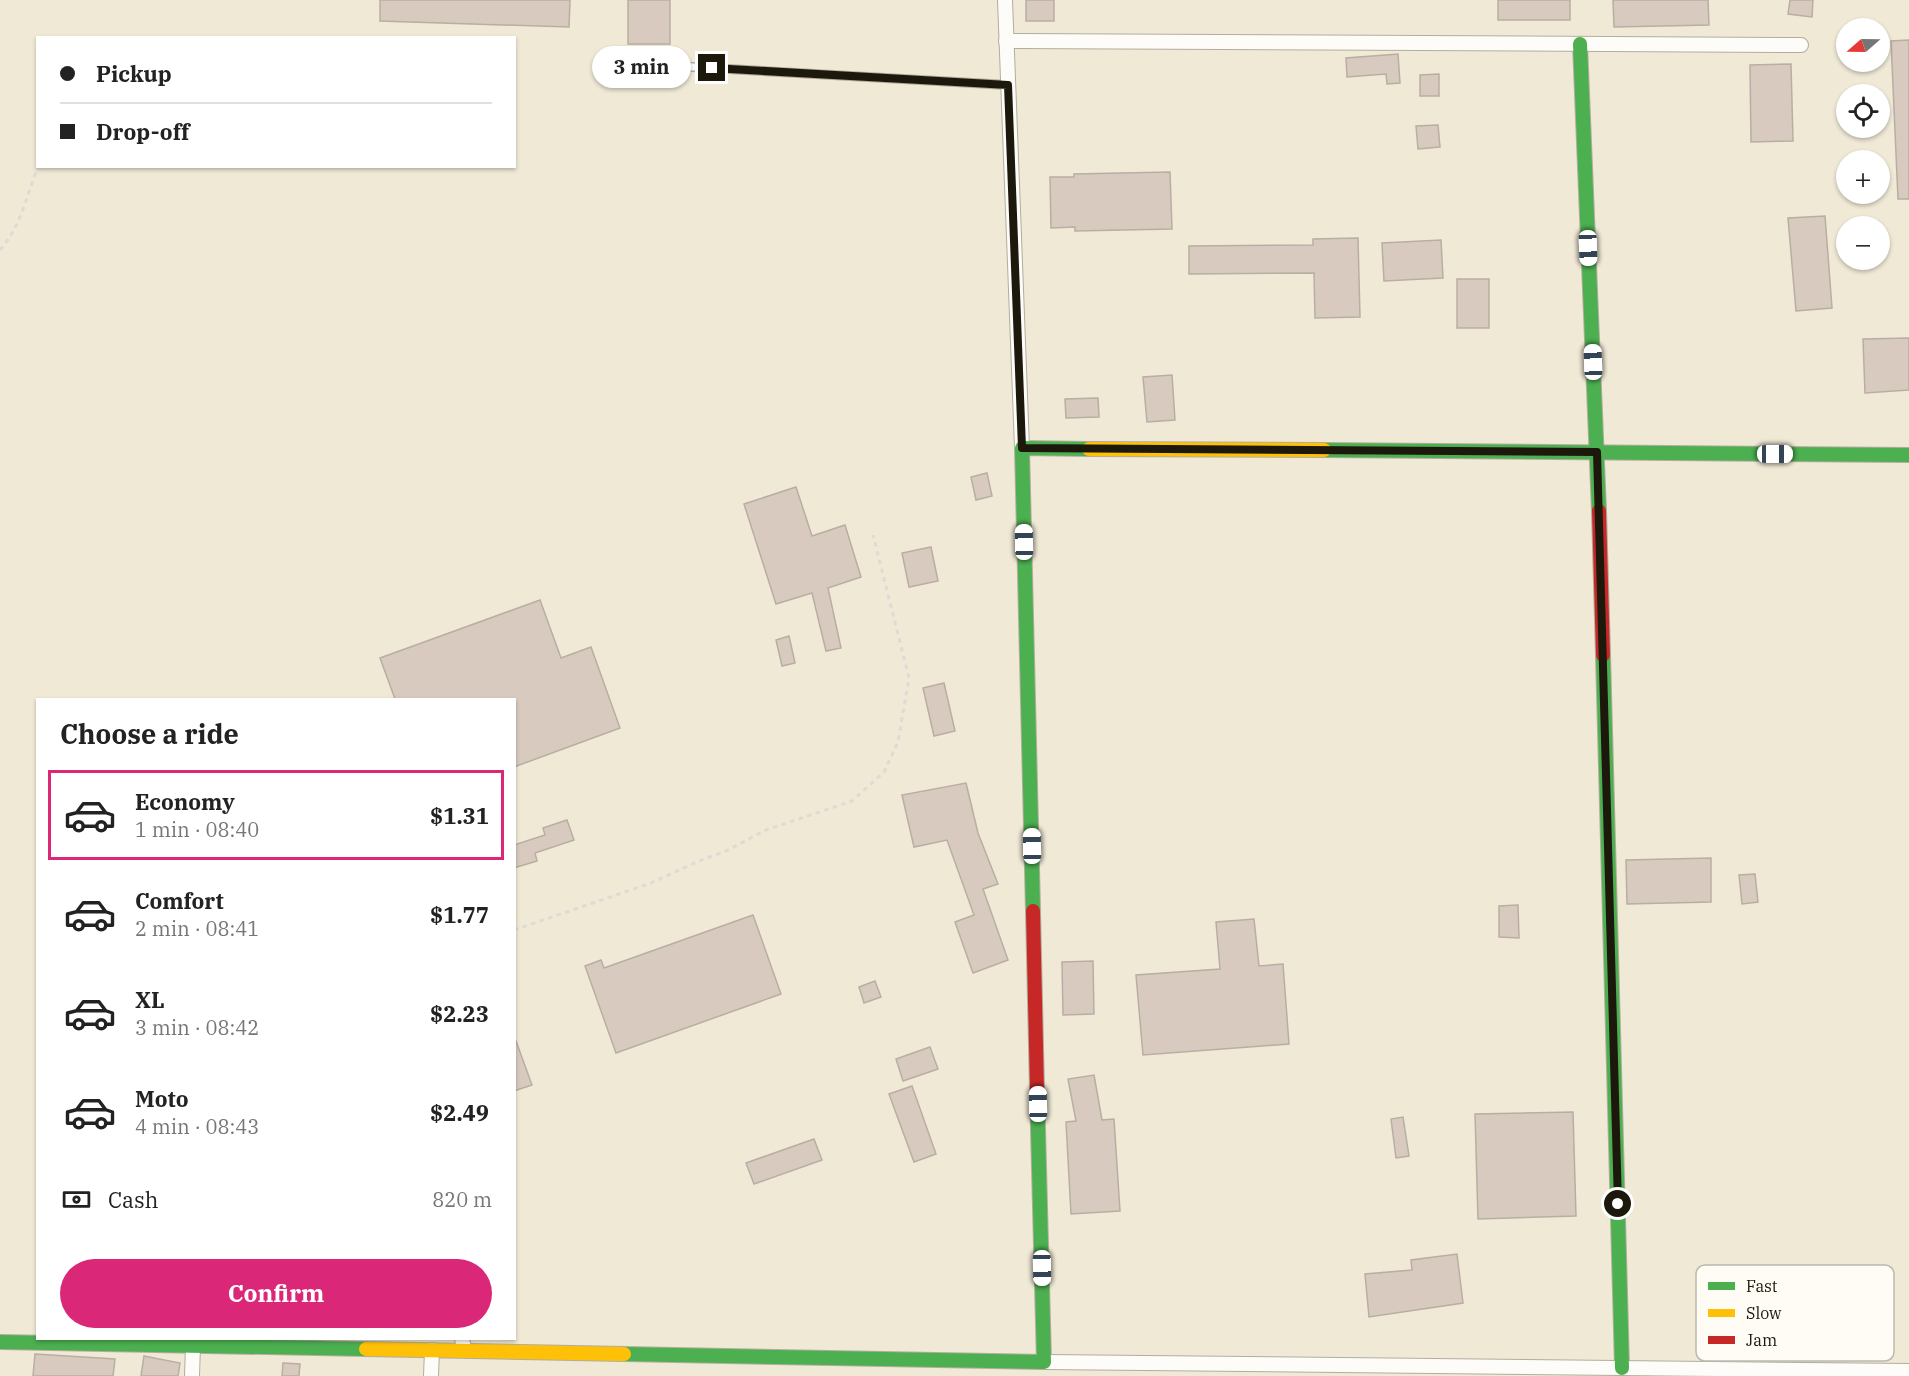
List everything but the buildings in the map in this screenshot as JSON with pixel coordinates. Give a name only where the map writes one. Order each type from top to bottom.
[{"type":"street","points":[[1005,0],[1022,448],[1044,1362]]},
{"type":"street","points":[[1006,41],[1801,45]]},
{"type":"street","points":[[1580,44],[1597,452],[1623,1368]]},
{"type":"street","points":[[1022,448],[1909,455]]},
{"type":"street","points":[[0,1342],[432,1350],[463,1344],[1044,1362],[1138,1369],[1623,1368],[1909,1371]]},
{"type":"street","points":[[192,1376],[193,1345]]},
{"type":"street","points":[[431,1376],[432,1350]]},
{"type":"lane","points":[[622,63],[1008,85]]},
{"type":"path","points":[[0,250],[8,241],[22,215],[37,168]]},
{"type":"path","points":[[516,929],[651,883],[726,851],[766,830],[801,816],[852,801],[884,772],[898,742],[909,678],[873,535]]},
{"type":"traffic: fast","points":[[1580,44],[1599,511]]},
{"type":"traffic: fast","points":[[1033,911],[1022,448],[1089,449]]},
{"type":"traffic: fast","points":[[1324,450],[1909,455]]},
{"type":"traffic: fast","points":[[1603,655],[1622,1368]]},
{"type":"traffic: fast","points":[[624,1354],[1044,1362],[1037,1090]]},
{"type":"traffic: fast","points":[[0,1342],[366,1349]]},
{"type":"traffic: slow","points":[[1089,449],[1324,450]]},
{"type":"traffic: slow","points":[[366,1349],[624,1354]]},
{"type":"traffic: jam","points":[[1599,511],[1603,655]]},
{"type":"traffic: jam","points":[[1033,911],[1037,1090]]},
{"type":"route","points":[[712,68],[1008,85],[1022,448],[1597,452],[1618,1204]]}]
